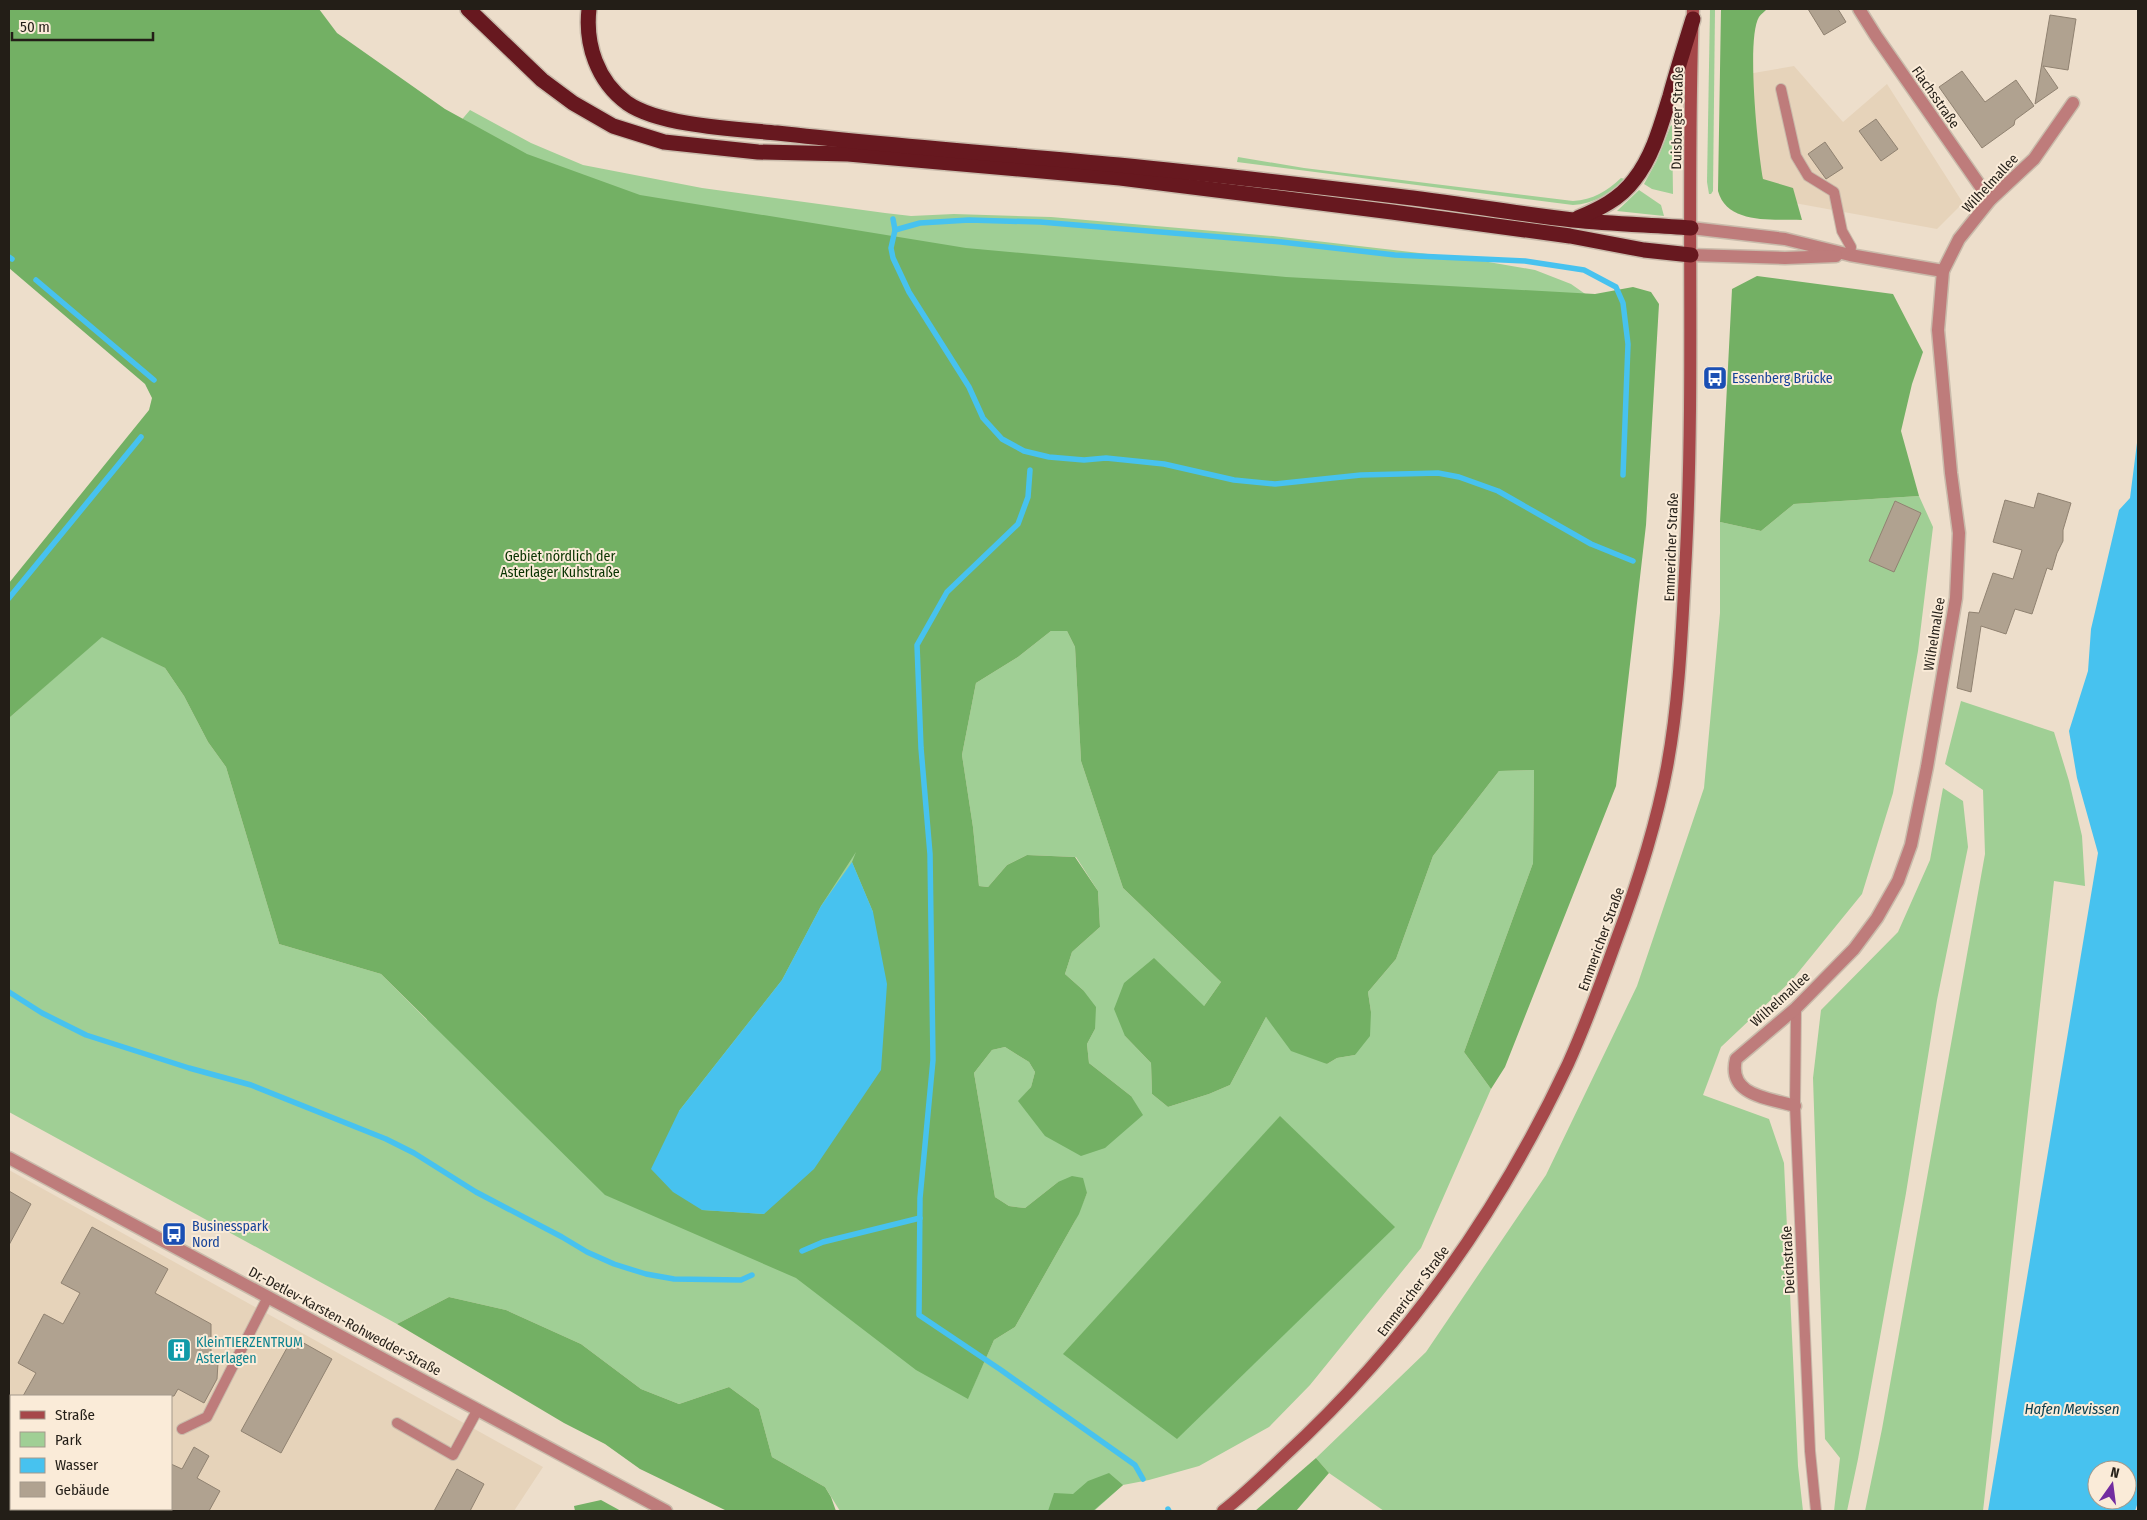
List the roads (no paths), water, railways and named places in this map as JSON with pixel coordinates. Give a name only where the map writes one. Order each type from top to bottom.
[{"type":"highway","points":[[468,9],[542,80],[573,103],[613,126],[664,142],[758,152],[848,154],[1120,178],[1570,236],[1644,250],[1691,254]]},
{"type":"highway","points":[[589,9],[586,28],[590,49],[597,67],[610,86],[628,103],[656,116],[695,124],[1344,190],[1574,220],[1691,228]]},
{"type":"highway","points":[[1574,220],[1600,209],[1616,198],[1634,181],[1648,159],[1662,121],[1693,14]]},
{"type":"main road","name":"Duisburger Straße","points":[[1691,254],[1693,14]]},
{"type":"main road","name":"Emmericher Straße","points":[[1223,1511],[1326,1418],[1406,1327],[1466,1246],[1537,1126],[1569,1062],[1599,989],[1638,881],[1666,769],[1675,709],[1682,632],[1688,511],[1691,254]]},
{"type":"street","name":"Flachsstraße","points":[[1859,9],[1990,200]]},
{"type":"street","name":"Wilhelmallee","points":[[1795,1106],[1750,1093],[1738,1085],[1733,1069],[1736,1059],[1796,1008],[1854,949],[1877,918],[1898,881],[1911,845],[1928,767],[1956,598],[1959,533],[1951,473],[1938,330],[1944,271],[1959,239],[1990,200],[2034,158],[2073,103]]},
{"type":"street","points":[[1691,228],[1786,238],[1850,255],[1944,271]]},
{"type":"street","points":[[1691,254],[1785,258],[1850,255]]},
{"type":"street","name":"Dr.-Detlev-Karsten-Rohwedder-Straße","points":[[9,1158],[666,1511]]},
{"type":"lane","points":[[1781,89],[1796,156],[1808,176],[1834,192],[1842,230],[1851,247],[1850,255]]},
{"type":"lane","name":"Deichstraße","points":[[1796,1008],[1795,1106],[1810,1451],[1816,1511]]},
{"type":"lane","points":[[182,1429],[207,1417],[268,1297]]},
{"type":"lane","points":[[397,1423],[453,1455],[478,1409]]},
{"type":"water","name":"Hafen Mevissen","points":[[2138,435],[2138,1502],[2137,1505],[2137,1460],[2087,1460],[2087,1510],[2135,1511],[1988,1511],[2098,853],[2077,778],[2069,731],[2088,671],[2091,629],[2119,510],[2130,498]]},
{"type":"water","points":[[852,862],[873,912],[887,984],[881,1070],[814,1169],[764,1214],[702,1210],[673,1192],[651,1169],[679,1111],[782,980],[821,906]]},
{"type":"waterway","points":[[893,219],[895,230],[891,248],[893,258],[909,292],[969,387],[983,418],[1002,439],[1024,451],[1049,457],[1084,460],[1106,458],[1164,464],[1234,480],[1275,484],[1361,475],[1438,473],[1459,477],[1498,491],[1591,544],[1633,561]]},
{"type":"waterway","points":[[895,230],[920,223],[969,220],[1040,222],[1281,242],[1395,255],[1525,261],[1584,270],[1616,287],[1623,303],[1628,344],[1623,475]]},
{"type":"waterway","points":[[36,280],[154,380]]},
{"type":"waterway","points":[[9,598],[141,437]]},
{"type":"waterway","points":[[1030,470],[1028,497],[1018,524],[947,592],[917,645],[921,748],[930,854],[933,1060],[920,1198],[919,1315],[1001,1370],[1135,1465],[1143,1479]]},
{"type":"waterway","points":[[9,992],[42,1013],[86,1035],[189,1068],[251,1085],[386,1139],[414,1153],[476,1192],[587,1252],[614,1264],[646,1274],[674,1279],[741,1280],[752,1275]]},
{"type":"waterway","points":[[802,1251],[823,1242],[920,1218]]},
{"type":"place","name":"Essenberg Brücke","points":[[1715,378]]},
{"type":"place","name":"Businesspark Nord","points":[[174,1234]]},
{"type":"place","name":"KleinTIERZENTRUM Asterlagen","points":[[179,1350]]},
{"type":"park label","name":"Gebiet nördlich der Asterlager Kuhstraße","points":[[560,564]]}]
